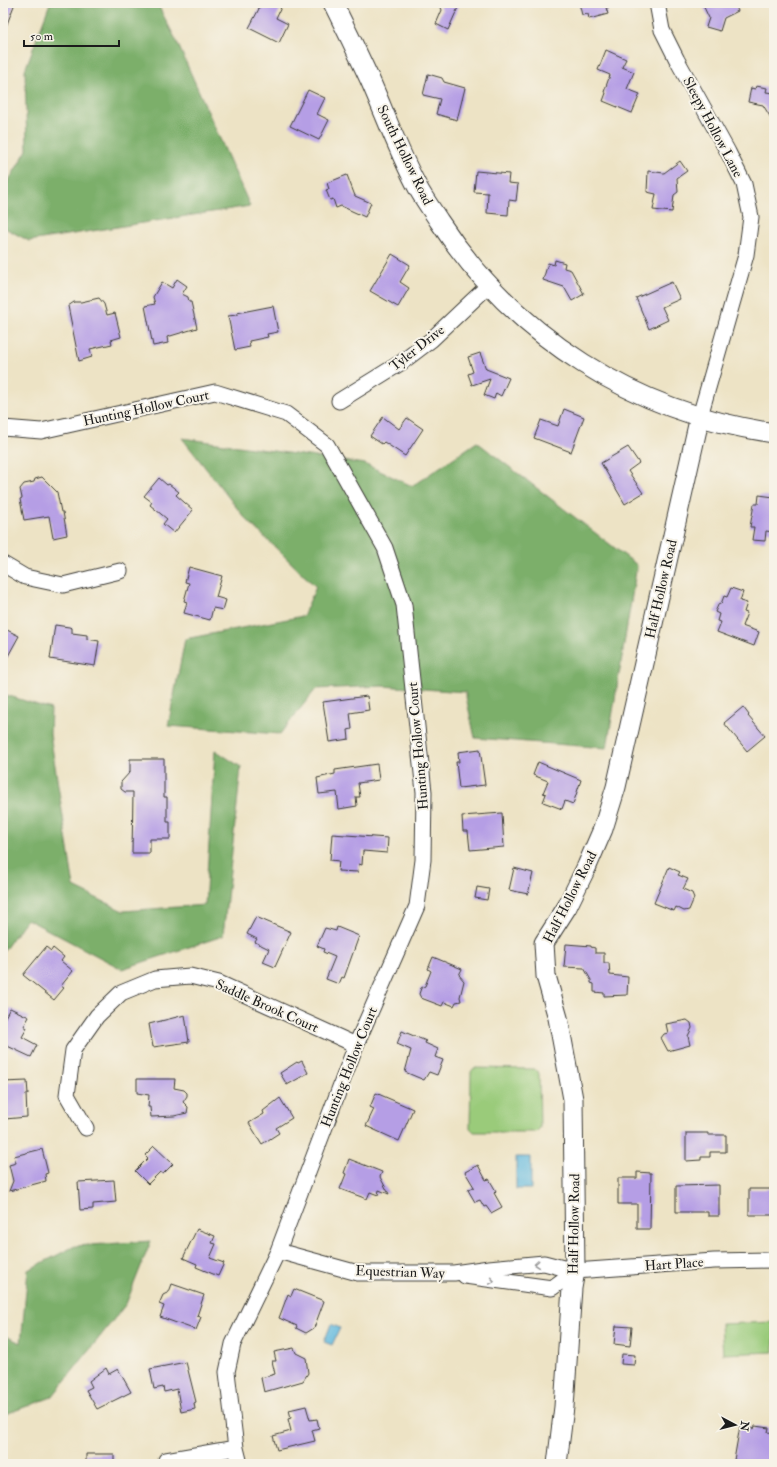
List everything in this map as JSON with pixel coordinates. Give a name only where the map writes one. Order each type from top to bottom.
[{"type":"street","name":"South Hollow Road","points":[[333,3],[370,81],[393,136],[419,189],[457,248],[488,286],[538,332],[595,371],[652,400],[700,416]]},
{"type":"street","name":"Sleepy Hollow Lane","points":[[657,3],[662,30],[676,60],[728,152],[744,184],[751,217],[746,255],[700,416]]},
{"type":"street","name":"Tyler Drive","points":[[339,401],[402,362],[431,340],[488,286]]},
{"type":"street","name":"Hunting Hollow Court","points":[[3,428],[41,431],[215,392],[286,414],[327,445],[385,548],[404,604],[424,792],[423,860],[417,906],[356,1045],[278,1251],[233,1344],[227,1372],[236,1448],[240,1464]]},
{"type":"street","points":[[700,416],[748,429],[774,433]]},
{"type":"street","name":"Half Hollow Road","points":[[557,1464],[575,1271],[573,1099],[558,1018],[546,976],[544,943],[567,906],[587,866],[603,829],[616,787],[700,416]]},
{"type":"street","points":[[3,564],[25,577],[63,585],[120,572]]},
{"type":"street","name":"Saddle Brook Court","points":[[86,1128],[67,1095],[73,1050],[97,1016],[121,993],[155,979],[190,976],[219,983],[356,1045]]},
{"type":"street","name":"Equestrian Way","points":[[278,1251],[358,1273],[454,1274],[494,1281],[552,1288],[575,1271]]},
{"type":"street","name":"Hart Place","points":[[575,1271],[714,1261],[774,1260]]},
{"type":"street","name":"Equestrian Way","points":[[454,1274],[489,1268],[544,1263],[575,1271]]},
{"type":"street","points":[[166,1460],[236,1448]]},
{"type":"green space","points":[[50,3],[157,3],[176,40],[250,206],[29,241],[3,227],[3,190],[27,150],[25,70]]},
{"type":"green space","points":[[182,438],[365,464],[412,486],[477,442],[637,565],[607,748],[475,738],[465,692],[382,686],[316,689],[280,734],[168,726],[185,639],[303,616],[316,587],[244,517]]},
{"type":"green space","points":[[3,694],[51,709],[50,734],[74,887],[123,911],[205,905],[215,750],[241,767],[223,936],[122,969],[27,919],[3,952]]},
{"type":"green space","points":[[474,1068],[534,1069],[539,1073],[540,1128],[536,1132],[474,1132],[470,1128],[471,1072]]},
{"type":"green space","points":[[151,1241],[126,1304],[52,1397],[3,1415],[3,1335],[21,1343],[28,1270],[75,1246]]},
{"type":"green space","points":[[774,1322],[774,1352],[723,1354],[721,1324]]},
{"type":"water","points":[[516,1157],[531,1157],[531,1189],[516,1189]]},
{"type":"water","points":[[331,1324],[340,1328],[332,1345],[324,1342]]},
{"type":"building","points":[[3,3],[15,3],[4,32],[3,32]]},
{"type":"building","points":[[262,3],[283,3],[276,18],[288,24],[279,43],[249,28]]},
{"type":"building","points":[[439,3],[460,3],[448,30],[436,24],[442,10]]},
{"type":"building","points":[[579,3],[614,3],[614,6],[606,8],[608,14],[589,19],[588,14],[582,15]]},
{"type":"building","points":[[702,3],[734,3],[738,11],[724,18],[720,31],[706,27],[709,18]]},
{"type":"building","points":[[606,50],[626,59],[622,67],[634,72],[627,89],[640,94],[632,113],[603,101],[606,93],[604,92],[610,75],[598,70]]},
{"type":"building","points":[[428,74],[442,78],[444,82],[465,88],[457,120],[436,114],[440,99],[423,95]]},
{"type":"building","points":[[756,86],[767,88],[766,92],[774,93],[774,123],[763,105],[748,102],[751,88],[755,89]]},
{"type":"building","points":[[308,90],[325,98],[317,114],[329,120],[319,140],[290,126]]},
{"type":"building","points":[[680,161],[687,171],[677,178],[678,192],[674,195],[672,212],[653,210],[656,194],[647,192],[648,171],[664,173]]},
{"type":"building","points":[[476,171],[509,174],[508,183],[518,184],[516,201],[509,200],[508,215],[487,213],[488,193],[474,192]]},
{"type":"building","points":[[347,175],[355,196],[371,203],[365,217],[341,206],[336,208],[333,199],[330,200],[326,190],[329,189],[327,183]]},
{"type":"building","points":[[392,254],[410,265],[400,282],[409,288],[398,307],[370,291]]},
{"type":"building","points":[[555,260],[565,263],[564,268],[571,270],[584,294],[572,301],[564,287],[543,280],[548,263],[554,265]]},
{"type":"building","points":[[177,279],[187,286],[182,294],[188,297],[189,302],[191,302],[197,328],[167,337],[168,343],[153,346],[145,306],[155,304],[153,297],[162,282],[172,288]]},
{"type":"building","points":[[672,282],[680,299],[662,307],[668,320],[649,329],[636,298]]},
{"type":"building","points":[[99,298],[104,304],[107,315],[115,313],[121,337],[111,340],[112,344],[90,349],[92,357],[79,361],[68,306],[74,302]]},
{"type":"building","points":[[273,306],[278,332],[267,334],[268,337],[249,341],[250,347],[235,350],[228,316]]},
{"type":"building","points":[[480,353],[486,369],[509,378],[501,396],[496,393],[494,399],[484,395],[490,379],[472,385],[468,374],[473,372],[468,357]]},
{"type":"building","points":[[564,409],[584,417],[571,452],[534,438],[541,420],[558,426]]},
{"type":"building","points":[[383,417],[399,429],[407,418],[423,429],[405,456],[384,442],[382,444],[370,436]]},
{"type":"building","points":[[628,447],[639,463],[628,471],[643,493],[625,504],[601,463]]},
{"type":"building","points":[[42,477],[57,492],[61,512],[63,512],[67,535],[53,538],[49,516],[24,520],[20,499],[22,498],[20,489],[24,484],[34,482],[35,479]]},
{"type":"building","points":[[159,478],[179,492],[176,495],[193,510],[174,533],[163,524],[167,519],[150,505],[152,502],[144,496]]},
{"type":"building","points":[[759,495],[774,497],[774,532],[766,531],[765,541],[752,540],[754,527],[750,527],[754,504],[758,504]]},
{"type":"building","points":[[189,567],[222,576],[216,597],[226,600],[223,610],[213,608],[210,620],[184,613],[187,602],[184,601],[189,583],[185,582]]},
{"type":"building","points":[[731,588],[743,592],[740,601],[747,603],[744,612],[747,613],[742,626],[759,632],[754,646],[717,632],[721,622],[717,621],[719,614],[715,612],[719,603],[721,604],[724,596],[727,597]]},
{"type":"building","points":[[55,625],[72,628],[72,633],[87,635],[87,639],[99,641],[95,666],[50,659]]},
{"type":"building","points":[[3,628],[19,636],[3,665]]},
{"type":"building","points":[[367,696],[369,710],[350,713],[352,729],[348,730],[349,739],[329,742],[323,702]]},
{"type":"building","points":[[743,707],[749,715],[748,716],[765,736],[747,751],[724,723]]},
{"type":"building","points":[[480,749],[485,785],[459,788],[456,762],[459,762],[458,752]]},
{"type":"building","points":[[130,759],[164,759],[164,797],[167,797],[167,822],[170,822],[170,839],[150,839],[150,853],[132,853],[133,792],[125,792],[121,789],[121,782],[130,772]]},
{"type":"building","points":[[538,762],[581,780],[573,804],[565,801],[562,809],[543,802],[546,794],[543,793],[548,781],[533,775]]},
{"type":"building","points":[[377,764],[379,780],[358,783],[360,797],[356,797],[357,806],[339,809],[337,792],[319,794],[317,778],[335,774],[335,770]]},
{"type":"building","points":[[502,813],[504,847],[470,850],[468,831],[463,831],[462,816]]},
{"type":"building","points":[[332,834],[388,838],[387,853],[363,851],[362,865],[359,864],[358,872],[338,871],[339,861],[330,860]]},
{"type":"building","points":[[669,867],[680,872],[678,875],[688,879],[683,889],[692,893],[694,898],[689,910],[684,911],[676,907],[674,911],[654,903]]},
{"type":"building","points":[[514,868],[533,873],[528,894],[509,890]]},
{"type":"building","points":[[477,887],[489,889],[487,900],[475,898]]},
{"type":"building","points":[[256,917],[291,932],[275,967],[263,962],[269,949],[255,942],[257,939],[247,934]]},
{"type":"building","points":[[337,927],[359,936],[344,978],[342,977],[339,984],[326,979],[335,957],[323,952],[324,949],[317,946],[325,928],[336,931]]},
{"type":"building","points":[[566,944],[591,946],[595,948],[595,953],[604,953],[604,963],[609,963],[610,975],[628,977],[627,995],[604,996],[604,993],[594,992],[594,984],[591,983],[591,980],[584,968],[564,967]]},
{"type":"building","points":[[46,947],[51,951],[53,948],[64,957],[61,961],[73,971],[61,986],[64,988],[54,1000],[23,975]]},
{"type":"building","points":[[433,957],[462,969],[459,975],[464,981],[460,997],[461,1001],[456,1002],[454,1006],[444,1002],[442,1006],[421,998],[419,994],[421,988],[425,986],[431,971],[428,969]]},
{"type":"building","points":[[10,1008],[29,1017],[24,1026],[27,1028],[22,1037],[37,1045],[31,1057],[3,1044],[3,1021]]},
{"type":"building","points":[[185,1015],[189,1042],[153,1047],[149,1024]]},
{"type":"building","points":[[687,1020],[691,1023],[692,1028],[688,1036],[690,1045],[668,1051],[661,1038],[664,1034],[668,1033],[666,1024]]},
{"type":"building","points":[[402,1031],[426,1041],[425,1043],[438,1049],[435,1057],[443,1060],[437,1075],[429,1072],[424,1080],[405,1072],[411,1050],[397,1044]]},
{"type":"building","points":[[302,1061],[308,1073],[287,1085],[280,1073],[297,1062]]},
{"type":"building","points":[[137,1079],[175,1079],[174,1088],[184,1090],[187,1093],[187,1096],[183,1102],[188,1107],[187,1113],[174,1116],[151,1117],[150,1107],[148,1107],[149,1095],[137,1093]]},
{"type":"building","points":[[27,1081],[27,1117],[5,1119],[5,1115],[3,1115],[3,1082]]},
{"type":"building","points":[[376,1093],[413,1109],[399,1141],[366,1126],[374,1109],[370,1107]]},
{"type":"building","points":[[280,1098],[292,1118],[276,1128],[279,1133],[262,1144],[249,1123],[264,1114],[263,1111]]},
{"type":"building","points":[[686,1133],[726,1135],[726,1152],[710,1152],[710,1157],[701,1157],[701,1160],[686,1161]]},
{"type":"building","points":[[154,1146],[173,1164],[163,1174],[160,1172],[148,1184],[135,1171],[148,1158],[145,1155]]},
{"type":"building","points":[[42,1149],[48,1173],[45,1174],[46,1181],[9,1191],[13,1181],[9,1165],[16,1163],[14,1156]]},
{"type":"building","points":[[349,1159],[382,1172],[380,1177],[389,1194],[379,1190],[378,1195],[370,1192],[367,1199],[340,1189],[346,1174],[344,1173]]},
{"type":"building","points":[[478,1165],[486,1180],[489,1179],[496,1191],[494,1193],[502,1207],[491,1213],[486,1206],[484,1207],[480,1200],[475,1202],[468,1190],[474,1187],[465,1172]]},
{"type":"building","points":[[637,1172],[651,1173],[650,1229],[637,1229],[637,1204],[618,1204],[618,1178],[637,1178]]},
{"type":"building","points":[[114,1180],[116,1202],[93,1204],[93,1209],[80,1210],[78,1182]]},
{"type":"building","points":[[719,1185],[719,1216],[708,1216],[708,1212],[676,1212],[676,1186]]},
{"type":"building","points":[[749,1189],[774,1189],[774,1215],[749,1215]]},
{"type":"building","points":[[197,1229],[215,1236],[212,1243],[216,1244],[210,1258],[224,1263],[218,1276],[196,1267],[197,1264],[183,1258]]},
{"type":"building","points":[[172,1284],[204,1295],[197,1316],[201,1317],[196,1330],[160,1317],[164,1306],[159,1304],[163,1295],[169,1292]]},
{"type":"building","points":[[294,1289],[324,1301],[314,1328],[306,1333],[296,1328],[297,1326],[279,1318],[288,1294],[291,1296]]},
{"type":"building","points":[[616,1326],[632,1327],[630,1346],[614,1344]]},
{"type":"building","points":[[294,1348],[296,1353],[306,1358],[308,1373],[303,1381],[264,1392],[261,1378],[275,1374],[272,1361],[276,1361],[274,1352]]},
{"type":"building","points":[[622,1354],[635,1355],[634,1365],[621,1364]]},
{"type":"building","points":[[186,1362],[196,1402],[194,1403],[195,1409],[181,1412],[177,1389],[164,1392],[163,1387],[154,1389],[150,1369]]},
{"type":"building","points":[[106,1368],[109,1374],[118,1369],[131,1392],[97,1409],[86,1390],[92,1387],[89,1381]]},
{"type":"building","points":[[306,1406],[310,1420],[317,1419],[319,1428],[312,1430],[315,1441],[277,1450],[273,1436],[291,1431],[288,1419],[291,1418],[289,1410]]},
{"type":"building","points":[[740,1426],[754,1429],[755,1426],[769,1428],[768,1432],[774,1433],[774,1464],[750,1462],[750,1464],[739,1464],[740,1461],[734,1460]]},
{"type":"building","points":[[86,1454],[114,1454],[114,1464],[86,1464]]}]
